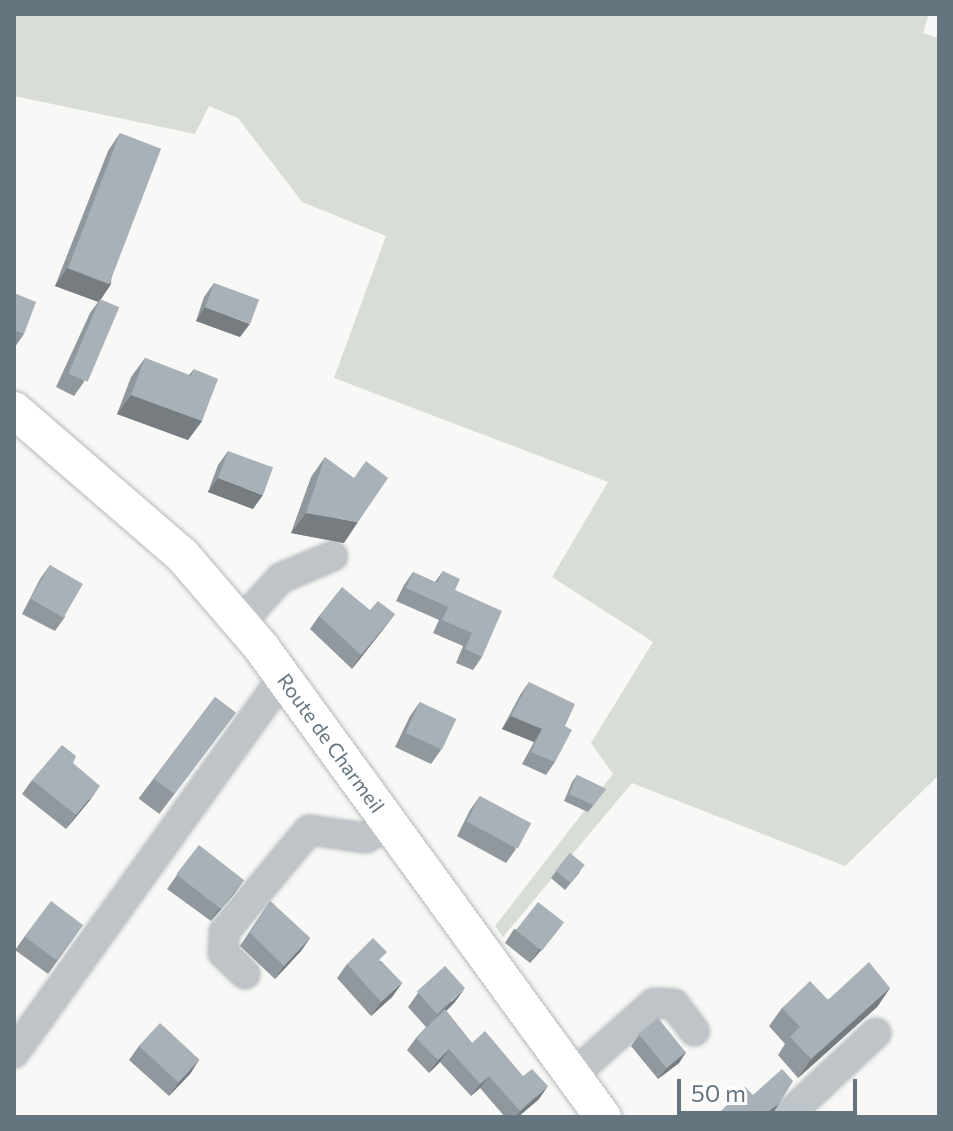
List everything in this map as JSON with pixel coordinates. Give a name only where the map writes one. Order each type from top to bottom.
[{"type":"main road","name":"Route de Charmeil","points":[[14,410],[182,555],[240,623],[391,823],[603,1117]]},
{"type":"lane","points":[[240,623],[281,578],[333,556]]},
{"type":"lane","points":[[14,1053],[283,677]]},
{"type":"lane","points":[[245,974],[223,953],[224,932],[309,830],[366,838],[391,823]]},
{"type":"lane","points":[[573,1075],[654,1003],[674,1004],[694,1031]]},
{"type":"lane","points":[[786,1117],[876,1033]]},
{"type":"shaded area","points":[[14,14],[929,14],[923,33],[939,38],[939,775],[845,866],[632,783],[503,937],[495,926],[613,774],[591,743],[653,642],[552,577],[608,482],[334,378],[386,236],[302,202],[238,118],[209,106],[195,134],[14,96]]},
{"type":"building","points":[[120,133],[161,149],[109,284],[68,268]]},
{"type":"building","points":[[214,283],[259,299],[250,324],[205,307]]},
{"type":"building","points":[[14,293],[36,302],[24,334],[14,330]]},
{"type":"building","points":[[100,299],[119,307],[88,382],[68,374]]},
{"type":"building","points":[[145,358],[191,376],[194,369],[218,379],[202,421],[131,395]]},
{"type":"building","points":[[228,451],[273,467],[263,495],[218,478]]},
{"type":"building","points":[[325,457],[354,478],[366,461],[388,478],[358,522],[306,513]]},
{"type":"building","points":[[50,565],[83,584],[63,618],[30,599]]},
{"type":"building","points":[[443,571],[460,579],[455,590],[502,611],[482,657],[465,649],[472,633],[442,620],[448,607],[406,588],[413,572],[437,583]]},
{"type":"building","points":[[342,587],[370,610],[378,601],[395,614],[361,655],[319,616]]},
{"type":"building","points":[[529,682],[575,704],[565,726],[572,730],[555,762],[531,752],[542,729],[511,716]]},
{"type":"building","points":[[215,697],[236,713],[174,794],[154,778]]},
{"type":"building","points":[[420,702],[456,719],[442,750],[406,733]]},
{"type":"building","points":[[62,745],[76,756],[73,763],[100,786],[76,815],[32,780]]},
{"type":"building","points":[[577,775],[606,789],[593,805],[569,794]]},
{"type":"building","points":[[480,796],[531,823],[518,849],[466,822]]},
{"type":"building","points":[[199,845],[244,880],[221,909],[176,874]]},
{"type":"building","points":[[570,853],[585,865],[570,883],[556,871]]},
{"type":"building","points":[[51,901],[83,925],[56,960],[25,936]]},
{"type":"building","points":[[270,901],[310,938],[284,966],[250,933]]},
{"type":"building","points":[[538,902],[564,922],[542,951],[516,930]]},
{"type":"building","points":[[373,938],[387,952],[379,960],[402,983],[381,1002],[347,964]]},
{"type":"building","points":[[869,962],[890,988],[811,1059],[790,1037],[800,1027],[782,1008],[810,981],[828,1000]]},
{"type":"building","points":[[445,966],[465,988],[437,1014],[417,991]]},
{"type":"building","points":[[445,1009],[472,1043],[485,1031],[523,1076],[532,1069],[548,1086],[520,1111],[489,1076],[480,1084],[449,1049],[438,1060],[416,1038]]},
{"type":"building","points":[[658,1018],[686,1052],[666,1068],[639,1034]]},
{"type":"building","points":[[160,1023],[199,1060],[178,1082],[139,1046]]},
{"type":"building","points":[[782,1069],[793,1081],[779,1104],[760,1117],[727,1117],[721,1111],[745,1087],[753,1095]]}]
